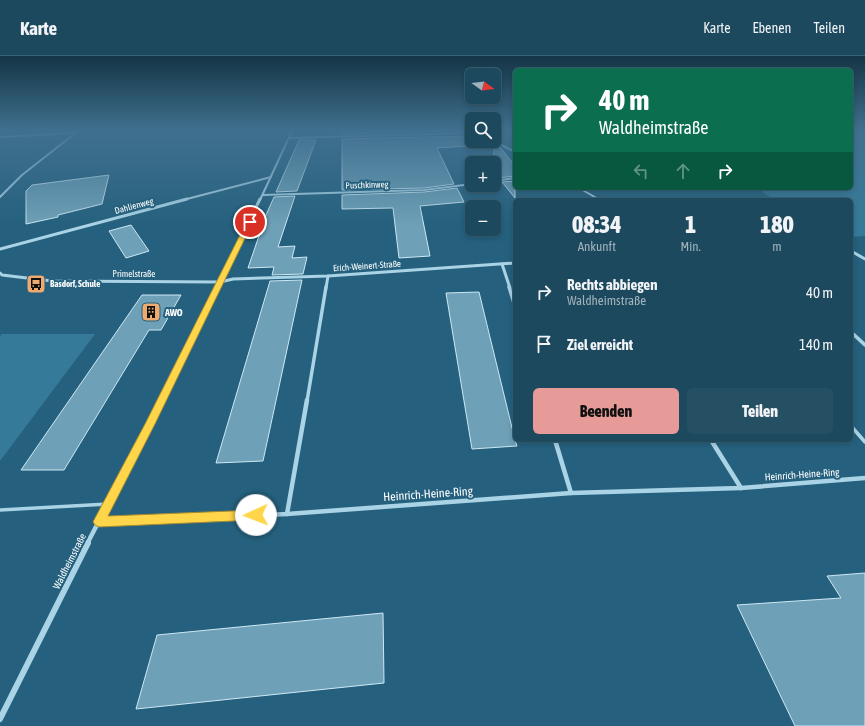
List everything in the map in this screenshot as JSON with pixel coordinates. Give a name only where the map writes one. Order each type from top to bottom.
[{"type":"street","points":[[0,197],[22,175],[38,162]]},
{"type":"street","name":"Waldheimstraße","points":[[0,719],[150,424],[263,196],[278,162]]},
{"type":"street","name":"Dahlienweg","points":[[0,249],[271,177]]},
{"type":"street","points":[[501,180],[513,178]]},
{"type":"street","name":"Puschkinweg","points":[[263,196],[424,190],[465,185]]},
{"type":"street","points":[[582,190],[596,198]]},
{"type":"street","points":[[853,252],[865,259]]},
{"type":"street","name":"Erich-Weinert-Straße","points":[[220,282],[233,279],[328,276],[513,263]]},
{"type":"street","points":[[502,264],[513,300]]},
{"type":"street","name":"Primelstraße","points":[[0,273],[2,275],[52,280],[220,282]]},
{"type":"street","points":[[287,514],[328,276]]},
{"type":"street","points":[[853,334],[865,345]]},
{"type":"street","points":[[556,442],[571,493]]},
{"type":"street","points":[[713,442],[741,488]]},
{"type":"street","name":"Heinrich-Heine-Ring","points":[[99,522],[287,514],[571,493],[741,488],[865,478]]},
{"type":"lane","points":[[853,428],[865,442]]},
{"type":"lane","points":[[0,510],[108,504]]},
{"type":"shaded area","points":[[853,162],[865,162],[865,236],[853,237],[853,198],[771,198],[760,190],[853,190]]},
{"type":"shaded area","points":[[2,334],[95,334],[0,461],[0,336]]},
{"type":"building","points":[[289,162],[308,162],[297,191],[276,192]]},
{"type":"building","points":[[342,162],[444,162],[454,184],[424,188],[342,190]]},
{"type":"building","points":[[501,162],[512,162],[513,176],[501,178]]},
{"type":"building","points":[[109,175],[102,204],[58,215],[58,217],[26,224],[26,191],[32,185]]},
{"type":"building","points":[[513,181],[515,198],[502,182]]},
{"type":"building","points":[[457,188],[464,202],[420,206],[430,256],[399,258],[393,208],[342,209],[342,195],[424,192]]},
{"type":"building","points":[[295,196],[278,247],[295,246],[292,258],[307,257],[303,274],[272,275],[274,267],[248,268],[262,224],[274,197]]},
{"type":"building","points":[[131,225],[149,251],[126,258],[109,231]]},
{"type":"building","points":[[302,280],[263,461],[216,463],[270,281]]},
{"type":"building","points":[[479,292],[513,432],[513,442],[516,442],[517,446],[472,449],[446,293]]},
{"type":"building","points":[[142,295],[181,295],[161,330],[149,330],[64,470],[21,470]]},
{"type":"building","points":[[865,573],[865,726],[795,726],[737,605],[841,598],[827,576]]},
{"type":"building","points":[[383,613],[384,683],[136,709],[157,635]]},
{"type":"place","name":"Basdorf, Schule","points":[[36,284]]},
{"type":"place","name":"AWO","points":[[151,312]]},
{"type":"route","points":[[250,222],[150,424],[99,522],[256,515]]}]
